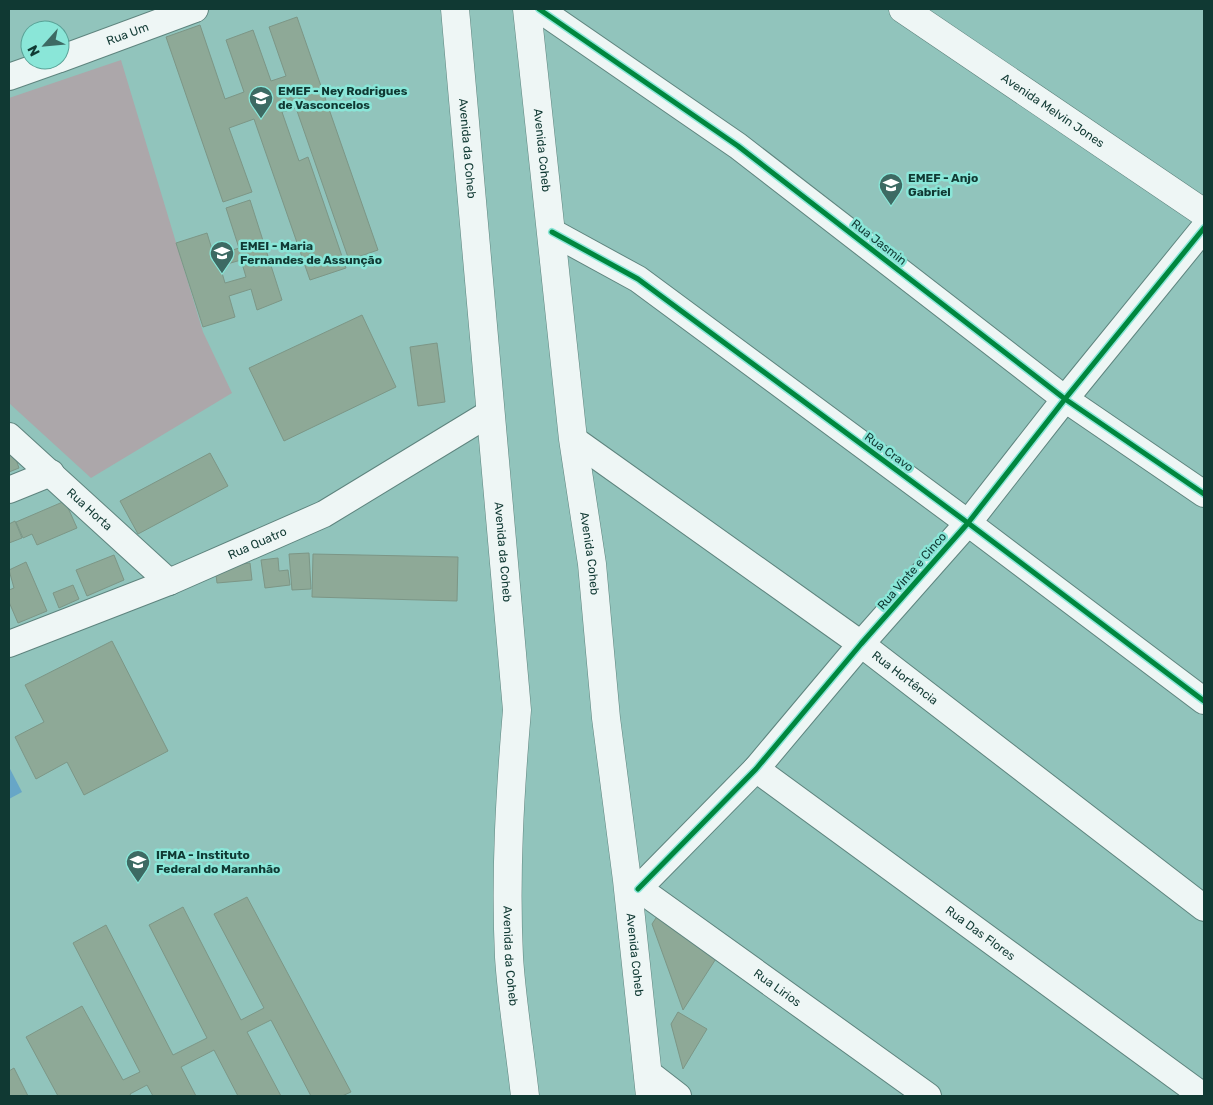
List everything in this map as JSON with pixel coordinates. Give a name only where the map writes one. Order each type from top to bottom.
[{"type":"main road","name":"Avenida da Coheb","points":[[455,9],[517,710],[510,793],[507,883],[510,958],[525,1096]]},
{"type":"main road","name":"Avenida Coheb","points":[[527,9],[574,439],[592,564],[606,718],[632,884],[649,1084]]},
{"type":"main road","name":"Avenida Melvin Jones","points":[[903,9],[1204,213]]},
{"type":"street","name":"Rua Um","points":[[70,54],[157,16],[195,9]]},
{"type":"street","name":"Rua Jasmin","points":[[539,9],[738,146],[1065,399],[1204,494]]},
{"type":"street","name":"Rua Um","points":[[9,77],[28,70]]},
{"type":"street","name":"Rua Vinte e Cinco","points":[[632,884],[756,769],[861,644],[968,523],[1065,399],[1204,228]]},
{"type":"street","name":"Rua Cravo","points":[[552,232],[638,279],[968,523],[1204,701]]},
{"type":"street","name":"Rua Quatro","points":[[9,644],[170,582],[324,514],[490,413]]},
{"type":"street","name":"Rua Horta","points":[[9,436],[170,582]]},
{"type":"street","name":"Rua Hortência","points":[[574,439],[861,644],[1204,908]]},
{"type":"street","points":[[9,490],[51,474]]},
{"type":"street","name":"Rua Das Flores","points":[[756,769],[1203,1096]]},
{"type":"street","name":"Rua Lirios","points":[[632,884],[928,1096]]},
{"type":"street","points":[[649,1084],[678,1096]]},
{"type":"shaded area","points":[[121,60],[203,332],[232,393],[91,478],[9,403],[9,98]]},
{"type":"water","points":[[9,767],[22,792],[9,799]]},
{"type":"building","points":[[297,17],[378,250],[349,260],[296,108],[282,112],[299,161],[308,157],[346,268],[310,280],[254,119],[229,128],[252,192],[223,202],[166,37],[200,25],[225,99],[244,92],[226,40],[253,30],[271,81],[286,76],[269,27]]},
{"type":"building","points":[[250,200],[282,300],[257,310],[251,289],[229,296],[235,317],[203,327],[176,243],[207,233],[214,256],[239,248],[226,208]],"holes":[[[241,260],[246,277],[225,283],[220,266]]]},
{"type":"building","points":[[362,315],[396,387],[284,441],[249,368]]},
{"type":"building","points":[[437,343],[445,402],[418,406],[410,347]]},
{"type":"building","points":[[12,448],[19,468],[9,472],[9,450]]},
{"type":"building","points":[[210,453],[228,486],[138,534],[120,501]]},
{"type":"building","points":[[65,501],[77,528],[37,545],[32,534],[23,538],[16,522]]},
{"type":"building","points":[[15,521],[22,538],[9,543],[9,524]]},
{"type":"building","points":[[309,553],[311,589],[292,590],[289,554]]},
{"type":"building","points":[[313,554],[458,557],[457,601],[312,597]]},
{"type":"building","points":[[114,555],[124,580],[87,596],[76,570]]},
{"type":"building","points":[[278,558],[279,571],[288,570],[290,585],[265,588],[261,560]]},
{"type":"building","points":[[26,562],[47,611],[18,623],[9,602],[9,590],[14,588],[9,570]]},
{"type":"building","points":[[250,563],[252,580],[217,583],[215,567]]},
{"type":"building","points":[[73,585],[79,599],[59,608],[53,593]]},
{"type":"building","points":[[112,641],[168,751],[84,795],[67,762],[36,779],[15,737],[44,722],[25,685]]},
{"type":"building","points":[[247,897],[351,1092],[342,1096],[311,1096],[271,1020],[247,1032],[281,1096],[238,1096],[214,1050],[181,1067],[196,1096],[153,1096],[147,1085],[130,1094],[131,1096],[58,1096],[26,1037],[82,1006],[123,1080],[140,1072],[73,943],[106,925],[173,1055],[207,1038],[149,925],[183,907],[241,1020],[264,1008],[214,914]]},
{"type":"building","points":[[658,915],[719,954],[683,1010],[652,924]]},
{"type":"building","points":[[678,1012],[707,1029],[683,1069],[671,1024]]},
{"type":"building","points":[[14,1068],[28,1096],[9,1096],[9,1071]]},
{"type":"cycle path","points":[[539,9],[738,146],[1065,399],[1204,494]]},
{"type":"cycle path","points":[[638,889],[756,769],[861,644],[968,523],[1065,399],[1204,228]]},
{"type":"cycle path","points":[[552,232],[638,279],[968,523],[1204,701]]},
{"type":"place","name":"EMEF - Ney Rodrigues de Vasconcelos","points":[[261,119]]},
{"type":"place","name":"EMEF - Anjo Gabriel","points":[[891,206]]},
{"type":"place","name":"EMEI - Maria Fernandes de Assunção","points":[[222,274]]},
{"type":"place","name":"IFMA - Instituto Federal do Maranhão","points":[[138,883]]}]
